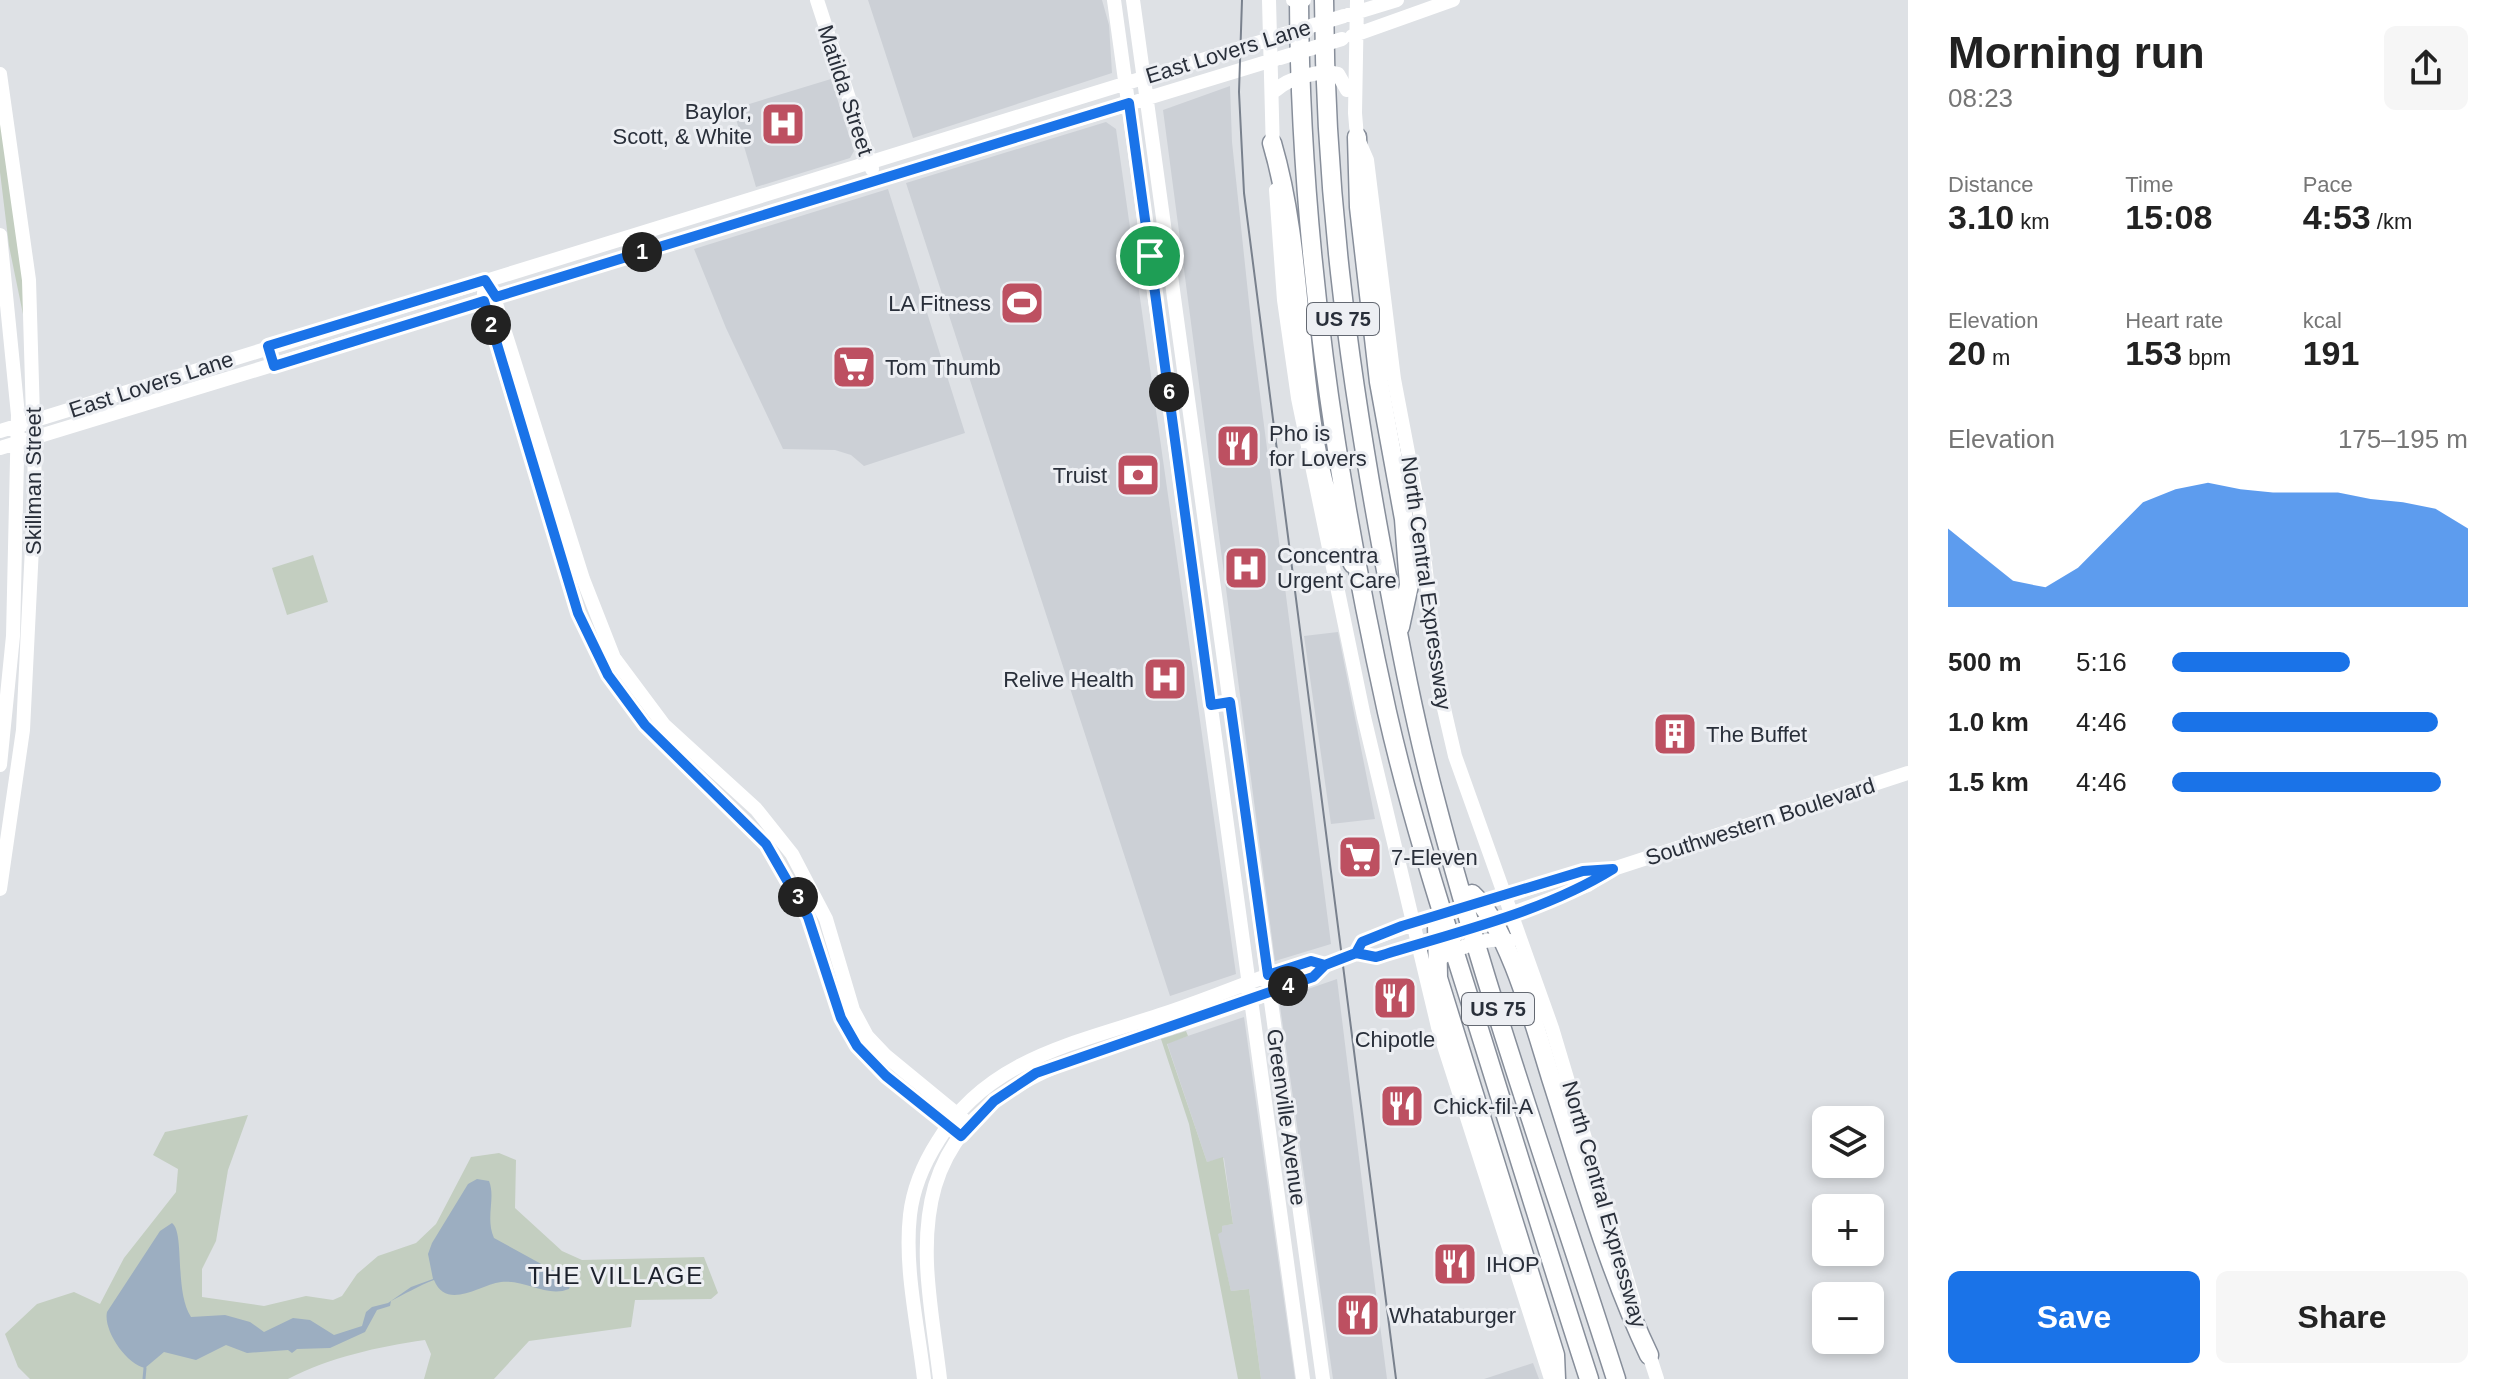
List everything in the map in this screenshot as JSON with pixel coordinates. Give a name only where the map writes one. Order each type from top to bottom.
[{"type":"highway","name":"US 75","points":[[1301,0],[1302,167],[1315,296],[1333,424],[1387,712],[1437,898],[1589,1379]]},
{"type":"highway","name":"North Central Expressway","points":[[1324,0],[1327,137],[1339,288],[1356,405],[1398,633],[1425,760],[1459,882],[1616,1379]]},
{"type":"highway","points":[[1357,137],[1359,207],[1379,382],[1404,519],[1409,585],[1398,633]]},
{"type":"highway","points":[[1272,143],[1287,192],[1309,394],[1319,454],[1335,528],[1363,584]]},
{"type":"highway","points":[[1459,882],[1489,910],[1523,993],[1623,1300],[1649,1355]]},
{"type":"highway","points":[[1437,898],[1438,978],[1555,1355],[1554,1379]]},
{"type":"highway","points":[[1569,1317],[1580,1379]]},
{"type":"main road","name":"Matilda Street","points":[[817,0],[875,180]]},
{"type":"main road","name":"Greenville Avenue","points":[[1114,0],[1303,1379]]},
{"type":"main road","name":"Greenville Avenue","points":[[1133,0],[1323,1379]]},
{"type":"main road","points":[[1269,0],[1275,37],[1270,107],[1284,300],[1310,463],[1341,594],[1364,717],[1427,974],[1494,1206],[1554,1379]]},
{"type":"main road","points":[[1293,0],[1301,0]]},
{"type":"main road","name":"East Lovers Lane","points":[[0,431],[1275,37],[1352,10],[1397,0]]},
{"type":"main road","name":"East Lovers Lane","points":[[0,448],[1274,60],[1453,0]]},
{"type":"main road","name":"North Central Expressway","points":[[1352,10],[1349,36],[1351,96],[1357,137],[1367,160],[1394,379],[1419,510],[1439,687],[1455,756],[1506,916],[1552,1028],[1657,1379]]},
{"type":"main road","points":[[1270,107],[1276,90],[1287,82],[1329,71],[1338,74],[1351,96]]},
{"type":"main road","name":"Skillman Street","points":[[0,74],[29,280],[34,421],[34,529],[23,730],[0,889]]},
{"type":"main road","points":[[677,221],[684,239]]},
{"type":"main road","name":"Skillman Street","points":[[0,235],[12,323],[18,426],[15,597],[0,765]]},
{"type":"main road","points":[[485,280],[543,473],[578,613],[608,675],[645,725],[747,822],[774,856],[808,917],[847,1033],[886,1076],[966,1130]]},
{"type":"main road","points":[[268,346],[274,366]]},
{"type":"main road","points":[[543,473],[595,614],[626,677],[664,725],[756,809],[788,849],[826,919],[860,1025],[886,1056],[951,1120]]},
{"type":"main road","points":[[1192,559],[1211,556]]},
{"type":"main road","points":[[1211,705],[1230,702]]},
{"type":"main road","points":[[5,727],[23,730]]},
{"type":"main road","name":"Southwestern Boulevard","points":[[1356,953],[1362,942],[1416,923],[1583,871],[1613,869],[1908,773]]},
{"type":"main road","points":[[1228,828],[1248,826]]},
{"type":"main road","points":[[774,856],[788,849]]},
{"type":"main road","name":"Southwestern Boulevard","points":[[924,1379],[909,1233],[913,1198],[930,1154],[951,1120],[988,1083],[1020,1063],[1211,1004],[1251,998],[1313,977],[1325,965],[1356,953],[1376,957],[1506,916],[1588,885],[1613,869]]},
{"type":"main road","points":[[1427,974],[1441,957],[1490,940],[1516,942]]},
{"type":"main road","name":"Southwestern Boulevard","points":[[940,1379],[928,1272],[928,1229],[935,1187],[966,1130],[1004,1093],[1036,1073],[1211,1004],[1248,981],[1311,961],[1325,965]]},
{"type":"main road","points":[[1272,1150],[1291,1147]]},
{"type":"main road","points":[[912,1273],[928,1272]]},
{"type":"main road","points":[[1291,1293],[1310,1289]]},
{"type":"shaded area","points":[[868,0],[1102,0],[1109,25],[1112,73],[913,138]]},
{"type":"shaded area","points":[[831,79],[854,151],[850,158],[756,187],[733,109]]},
{"type":"shaded area","points":[[1230,86],[1232,142],[1253,340],[1331,944],[1275,961],[1163,110]]},
{"type":"shaded area","points":[[1106,122],[1116,129],[1236,974],[1170,996],[906,183]]},
{"type":"shaded area","points":[[888,189],[965,433],[864,466],[851,455],[835,450],[783,449],[726,328],[694,249]]},
{"type":"shaded area","points":[[1338,632],[1375,819],[1331,824],[1304,636]]},
{"type":"shaded area","points":[[1337,979],[1387,1379],[1333,1379],[1279,999]]},
{"type":"shaded area","points":[[1244,1017],[1295,1379],[1261,1379],[1249,1289],[1231,1291],[1217,1234],[1221,1226],[1233,1224],[1224,1158],[1207,1162],[1167,1043]]},
{"type":"shaded area","points":[[1533,1363],[1539,1379],[1484,1379]]},
{"type":"green space","points":[[0,115],[22,252],[24,319],[9,246],[0,172]]},
{"type":"green space","points":[[313,555],[328,602],[287,615],[272,568]]},
{"type":"green space","points":[[1186,1031],[1188,1036],[1167,1044],[1207,1162],[1223,1157],[1233,1224],[1222,1226],[1222,1232],[1218,1234],[1231,1291],[1249,1289],[1261,1379],[1238,1379],[1189,1124],[1161,1039]]},
{"type":"green space","points":[[248,1115],[228,1170],[216,1241],[202,1269],[202,1297],[264,1306],[306,1296],[333,1300],[342,1296],[357,1274],[378,1256],[416,1243],[436,1224],[471,1157],[499,1153],[516,1160],[515,1208],[562,1251],[582,1260],[704,1257],[718,1293],[711,1299],[635,1300],[631,1327],[529,1341],[494,1379],[424,1379],[431,1354],[425,1340],[355,1354],[288,1379],[30,1379],[18,1367],[5,1334],[37,1304],[74,1292],[100,1304],[124,1258],[176,1192],[178,1169],[153,1155],[165,1132]]},
{"type":"water","points":[[477,1179],[489,1181],[490,1223],[494,1238],[565,1277],[571,1282],[569,1289],[552,1291],[501,1282],[455,1295],[440,1289],[434,1280],[391,1301],[390,1306],[377,1310],[365,1332],[330,1348],[297,1349],[292,1353],[288,1350],[247,1353],[226,1345],[196,1360],[164,1352],[145,1368],[130,1360],[112,1337],[107,1312],[160,1231],[172,1223],[178,1238],[183,1293],[191,1317],[225,1315],[250,1322],[264,1332],[293,1318],[310,1320],[334,1335],[362,1326],[366,1312],[372,1307],[388,1303],[411,1287],[433,1279],[428,1254],[432,1243],[468,1184]]},
{"type":"waterway","points":[[144,1379],[145,1368]]},
{"type":"tram line","points":[[1242,0],[1239,92],[1244,193],[1396,1379]]},
{"type":"place","name":"Baylor, Scott, & White","points":[[783,124]]},
{"type":"place","name":"LA Fitness","points":[[1022,303]]},
{"type":"place","name":"Tom Thumb","points":[[854,367]]},
{"type":"place","name":"Pho is for Lovers","points":[[1238,446]]},
{"type":"place","name":"Truist","points":[[1138,475]]},
{"type":"place","name":"Concentra Urgent Care","points":[[1246,568]]},
{"type":"place","name":"Relive Health","points":[[1165,679]]},
{"type":"place","name":"The Buffet","points":[[1675,734]]},
{"type":"place","name":"7-Eleven","points":[[1360,857]]},
{"type":"place","name":"Chipotle","points":[[1395,998]]},
{"type":"place","name":"Chick-fil-A","points":[[1402,1106]]},
{"type":"place","name":"IHOP","points":[[1455,1264]]},
{"type":"place","name":"Whataburger","points":[[1358,1315]]},
{"type":"district","name":"THE VILLAGE","points":[[616,1276]]},
{"type":"route","points":[[1150,256],[1129,103],[496,297],[485,280],[268,346],[274,366],[484,301],[578,613],[592,647],[625,701],[645,725],[766,844],[808,917],[847,1033],[886,1076],[961,1136],[994,1101],[1036,1073],[1313,977],[1325,965],[1356,953],[1376,957],[1525,910],[1588,885],[1613,869],[1583,871],[1440,917],[1402,926],[1362,942],[1356,953],[1325,965],[1311,961],[1268,975],[1230,702],[1211,705],[1150,256]]}]
